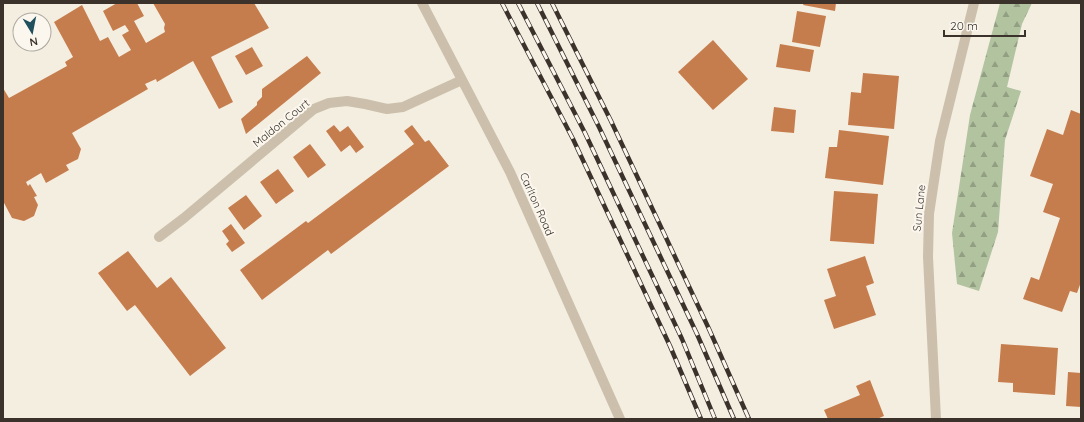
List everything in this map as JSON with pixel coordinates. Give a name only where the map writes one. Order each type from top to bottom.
[{"type":"street","name":"Carlton Road","points":[[422,3],[510,172],[620,419]]},
{"type":"street","name":"Sun Lane","points":[[936,419],[928,257],[929,214],[940,141],[974,3]]},
{"type":"street","name":"Maldon Court","points":[[159,237],[184,218],[314,109],[329,104],[347,101],[386,109],[404,107],[462,80]]},
{"type":"green space","points":[[1000,3],[1032,3],[1022,24],[1007,87],[1021,91],[1005,140],[998,232],[979,291],[957,284],[952,233],[970,115]]},
{"type":"building","points":[[117,3],[137,3],[144,16],[134,21],[146,43],[165,32],[165,24],[153,3],[254,3],[269,28],[211,57],[233,102],[219,109],[193,61],[157,82],[156,79],[145,84],[148,89],[72,133],[81,149],[78,159],[66,165],[69,170],[46,183],[41,173],[26,182],[28,186],[30,184],[37,196],[34,197],[38,205],[34,216],[24,221],[12,218],[3,201],[3,88],[9,98],[67,66],[65,62],[73,57],[54,22],[82,5],[100,41],[108,37],[119,57],[131,50],[122,35],[129,31],[125,25],[113,31],[103,11]]},
{"type":"building","points":[[804,3],[836,3],[835,11],[803,5]]},
{"type":"building","points":[[797,11],[826,16],[820,47],[792,42]]},
{"type":"building","points":[[713,40],[748,79],[713,110],[678,72]]},
{"type":"building","points":[[780,44],[814,50],[810,72],[776,67]]},
{"type":"building","points":[[252,47],[263,66],[246,75],[235,56]]},
{"type":"building","points":[[307,56],[321,73],[246,134],[241,119],[257,105],[257,102],[262,97],[262,89]]},
{"type":"building","points":[[863,73],[899,76],[894,129],[848,125],[851,92],[861,93]]},
{"type":"building","points":[[774,107],[796,110],[794,133],[771,131]]},
{"type":"building","points":[[1071,110],[1081,114],[1081,282],[1077,293],[1070,291],[1062,312],[1023,299],[1031,277],[1039,280],[1060,218],[1043,212],[1053,184],[1030,176],[1047,129],[1063,135]]},
{"type":"building","points":[[334,125],[340,132],[348,126],[364,147],[356,153],[350,145],[341,152],[326,131]]},
{"type":"building","points":[[412,125],[425,142],[429,140],[449,166],[331,254],[328,250],[262,300],[240,270],[306,221],[308,223],[414,144],[404,131]]},
{"type":"building","points":[[839,130],[889,136],[883,185],[825,178],[829,147],[837,147]]},
{"type":"building","points":[[310,144],[326,165],[308,178],[293,157]]},
{"type":"building","points":[[278,169],[294,191],[276,204],[260,182]]},
{"type":"building","points":[[834,191],[878,194],[874,244],[830,241]]},
{"type":"building","points":[[246,195],[262,216],[244,230],[228,208]]},
{"type":"building","points":[[231,224],[245,243],[232,252],[226,244],[229,241],[222,231]]},
{"type":"building","points":[[128,251],[157,288],[171,277],[226,348],[190,376],[135,305],[127,311],[98,273]]},
{"type":"building","points":[[865,256],[874,283],[866,286],[876,315],[834,329],[824,300],[836,296],[827,269]]},
{"type":"building","points":[[1001,344],[1058,348],[1055,395],[1013,392],[1013,383],[998,382]]},
{"type":"building","points":[[1068,372],[1081,373],[1081,407],[1066,406]]},
{"type":"building","points":[[870,380],[884,416],[877,419],[828,419],[824,410],[860,395],[856,386]]},
{"type":"railway","points":[[502,3],[573,139],[670,346],[701,419]]},
{"type":"railway","points":[[518,3],[585,133],[682,339],[715,419]]},
{"type":"railway","points":[[537,3],[599,127],[697,334],[734,419]]},
{"type":"railway","points":[[552,3],[611,121],[709,329],[749,419]]}]
